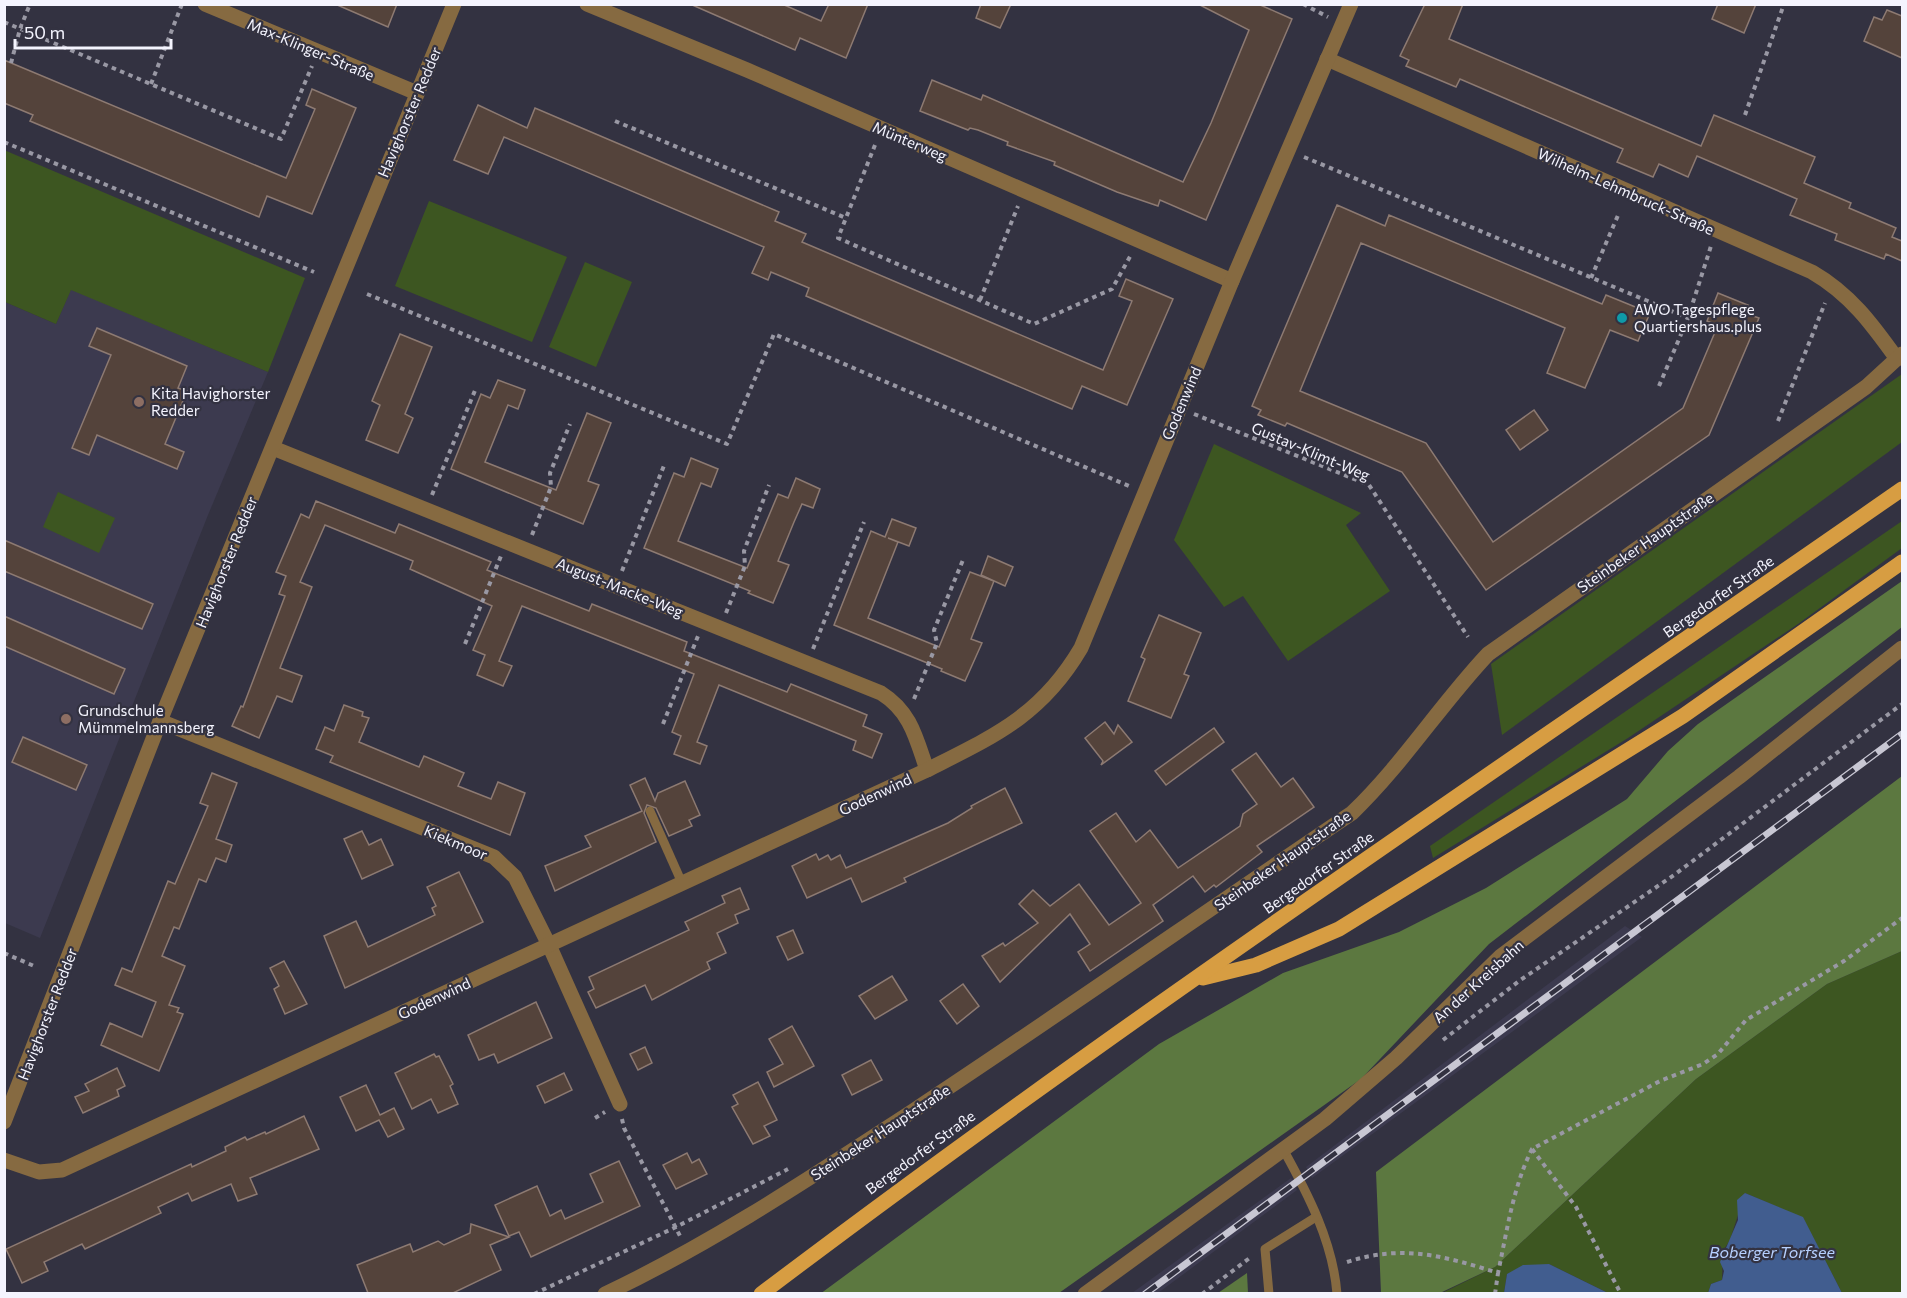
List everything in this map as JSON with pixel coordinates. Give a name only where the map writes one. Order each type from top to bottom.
[{"type":"main road","name":"Bergedorfer Straße","points":[[761,1293],[923,1171],[1194,980],[1902,489]]},
{"type":"main road","points":[[1194,980],[1256,965],[1339,929],[1683,716],[1902,562]]},
{"type":"street","name":"Max-Klinger-Straße","points":[[204,4],[417,93]]},
{"type":"street","name":"Havighorster Redder","points":[[4,1122],[160,721],[454,4]]},
{"type":"street","name":"Münterweg","points":[[587,4],[747,69],[1232,281]]},
{"type":"street","name":"Godenwind","points":[[4,1160],[39,1172],[62,1170],[927,770],[996,735],[1028,714],[1052,691],[1081,648],[1232,281],[1351,4]]},
{"type":"street","name":"Wilhelm-Lehmbruck-Straße","points":[[1327,59],[1827,280],[1857,305],[1900,356]]},
{"type":"street","name":"Steinbeker Hauptstraße","points":[[605,1293],[687,1251],[795,1189],[1352,813],[1401,761],[1464,680],[1488,654],[1866,387],[1900,356]]},
{"type":"street","name":"August-Macke-Weg","points":[[273,447],[881,693],[897,703],[906,716],[927,770]]},
{"type":"street","name":"An der Kreisbahn","points":[[1085,1293],[1360,1090],[1501,957],[1739,777],[1902,648]]},
{"type":"street","name":"Kiekmoor","points":[[160,721],[494,857],[515,877],[549,945],[620,1104]]},
{"type":"lane","points":[[650,811],[682,883]]},
{"type":"lane","points":[[1283,1149],[1328,1240],[1335,1266],[1337,1293]]},
{"type":"lane","points":[[1269,1293],[1265,1249],[1316,1217]]},
{"type":"path","points":[[11,63],[20,29],[30,4]]},
{"type":"path","points":[[151,84],[182,4]]},
{"type":"path","points":[[1303,4],[1342,24]]},
{"type":"path","points":[[1745,115],[1784,4]]},
{"type":"path","points":[[4,22],[281,139],[318,53]]},
{"type":"path","points":[[615,120],[846,218]]},
{"type":"path","points":[[881,129],[838,237],[1034,324],[1112,289],[1139,240]]},
{"type":"path","points":[[4,142],[314,272]]},
{"type":"path","points":[[1288,151],[1688,318]]},
{"type":"path","points":[[980,300],[1024,190]]},
{"type":"path","points":[[1591,278],[1619,213]]},
{"type":"path","points":[[1659,386],[1688,318],[1711,252],[1711,229]]},
{"type":"path","points":[[367,294],[727,444],[774,334],[1144,492]]},
{"type":"path","points":[[1778,421],[1826,302]]},
{"type":"path","points":[[426,509],[476,388]]},
{"type":"path","name":"Gustav-Klimt-Weg","points":[[1179,408],[1369,485],[1468,637]]},
{"type":"path","points":[[527,550],[551,487],[550,473],[570,424]]},
{"type":"path","points":[[616,586],[665,463]]},
{"type":"path","points":[[720,628],[745,566],[744,551],[769,485]]},
{"type":"path","points":[[808,664],[864,522]]},
{"type":"path","points":[[465,644],[507,542]]},
{"type":"path","points":[[906,716],[937,643],[934,630],[963,560]]},
{"type":"path","points":[[663,723],[704,621]]},
{"type":"path","points":[[1437,1044],[1519,981],[1674,875],[1902,704]]},
{"type":"path","points":[[1495,1293],[1511,1212],[1525,1163],[1532,1149],[1660,1081],[1703,1064],[1718,1054],[1746,1020],[1844,961],[1902,918]]},
{"type":"path","points":[[4,953],[34,966]]},
{"type":"path","points":[[620,1104],[624,1128],[687,1251]]},
{"type":"path","points":[[1532,1149],[1576,1207],[1621,1293]]},
{"type":"path","points":[[534,1293],[675,1227],[796,1164]]},
{"type":"path","points":[[1202,1293],[1265,1249]]},
{"type":"path","points":[[1335,1266],[1370,1255],[1424,1253],[1462,1260],[1498,1273]]},
{"type":"shaded area","name":"Grundschule Mümmelmannsberg","points":[[71,289],[268,372],[208,515],[40,938],[5,923],[5,302],[56,324]]},
{"type":"shaded area","points":[[1625,926],[1642,937],[1312,1178],[1306,1167]]},
{"type":"shaded area","points":[[1291,1178],[1297,1190],[1158,1293],[1132,1293]]},
{"type":"green space","points":[[4,150],[305,278],[268,372],[71,290],[56,324],[5,302]]},
{"type":"green space","points":[[429,201],[567,257],[532,342],[395,286]]},
{"type":"green space","points":[[585,262],[632,282],[596,367],[549,347]]},
{"type":"green space","points":[[1902,374],[1902,442],[1502,735],[1491,664]]},
{"type":"green space","points":[[1214,444],[1361,513],[1346,525],[1390,591],[1288,661],[1243,596],[1224,607],[1174,540]]},
{"type":"green space","points":[[58,492],[115,518],[99,553],[43,527]]},
{"type":"green space","points":[[1902,521],[1902,548],[1798,624],[1628,738],[1433,858],[1430,846]]},
{"type":"green space","points":[[1902,581],[1902,627],[1489,944],[1361,1079],[1059,1293],[820,1294],[1159,1044],[1283,973],[1399,932],[1486,888],[1627,799],[1668,751],[1698,724]]},
{"type":"green space","points":[[1902,776],[1902,951],[1827,984],[1696,1079],[1495,1267],[1440,1293],[1381,1293],[1376,1172]]},
{"type":"green space","points":[[1902,951],[1902,1293],[1842,1293],[1803,1218],[1745,1193],[1730,1240],[1723,1251],[1722,1280],[1711,1284],[1708,1293],[1608,1293],[1549,1264],[1507,1274],[1504,1293],[1440,1294],[1495,1267],[1696,1079],[1827,984]]},
{"type":"green space","points":[[1247,1273],[1248,1293],[1218,1293]]},
{"type":"water","name":"Boberger Torfsee","points":[[1745,1193],[1803,1217],[1842,1293],[1708,1293],[1711,1284],[1722,1280],[1724,1271],[1720,1262],[1738,1220],[1737,1200]]},
{"type":"water","points":[[1549,1264],[1608,1293],[1504,1293],[1507,1274],[1523,1265]]},
{"type":"building","points":[[335,4],[397,4],[388,27]]},
{"type":"building","points":[[690,4],[782,4],[821,21],[829,4],[868,4],[846,58],[800,38],[795,50]]},
{"type":"building","points":[[981,4],[1011,4],[1000,28],[976,18]]},
{"type":"building","points":[[1198,4],[1258,4],[1292,19],[1206,220],[1160,200],[1158,206],[1117,192],[1054,165],[1055,162],[1007,145],[1008,142],[978,130],[970,128],[968,130],[920,111],[932,80],[981,100],[983,95],[1183,182],[1211,123],[1249,30]]},
{"type":"building","points":[[1425,4],[1463,4],[1449,39],[1701,146],[1714,115],[1815,157],[1804,183],[1851,203],[1849,208],[1896,228],[1892,237],[1902,241],[1902,261],[1886,254],[1884,259],[1835,240],[1837,234],[1790,215],[1797,199],[1697,156],[1688,177],[1659,164],[1653,177],[1617,162],[1623,149],[1460,79],[1456,87],[1406,66],[1409,60],[1400,56]]},
{"type":"building","points":[[1718,4],[1756,4],[1744,33],[1712,19]]},
{"type":"building","points":[[1887,10],[1902,16],[1902,58],[1864,41],[1874,17],[1882,20]]},
{"type":"building","points":[[4,60],[286,178],[315,109],[306,105],[312,89],[356,108],[312,214],[267,196],[259,217],[30,121],[33,115],[4,103]]},
{"type":"building","points":[[478,105],[527,128],[535,108],[779,212],[775,221],[806,234],[802,242],[1103,370],[1132,301],[1119,296],[1126,279],[1173,299],[1127,405],[1082,386],[1072,409],[806,296],[809,288],[771,272],[768,280],[752,273],[764,247],[504,137],[488,174],[454,160]]},
{"type":"building","points":[[1337,205],[1385,226],[1389,215],[1602,304],[1606,295],[1650,313],[1638,341],[1610,330],[1585,388],[1547,373],[1565,328],[1361,243],[1300,391],[1426,443],[1493,542],[1683,408],[1718,325],[1707,321],[1718,293],[1750,306],[1747,314],[1759,318],[1709,435],[1486,590],[1402,472],[1287,423],[1285,426],[1258,415],[1261,410],[1252,406]]},
{"type":"building","points":[[97,328],[187,366],[178,388],[187,391],[165,444],[184,452],[177,469],[97,435],[89,455],[72,448],[111,355],[89,346]]},
{"type":"building","points":[[400,334],[432,347],[405,414],[413,418],[398,453],[366,440],[380,405],[372,401]]},
{"type":"building","points":[[498,380],[525,390],[518,409],[508,405],[485,462],[556,490],[587,413],[611,423],[588,481],[599,485],[583,524],[451,469],[481,394],[490,398]]},
{"type":"building","points":[[1534,410],[1548,430],[1520,450],[1506,430]]},
{"type":"building","points":[[691,458],[718,469],[711,487],[701,483],[678,541],[747,568],[778,494],[788,498],[796,478],[820,489],[813,508],[802,504],[794,522],[778,561],[789,565],[773,603],[748,593],[750,591],[644,548],[674,473],[684,477]]},
{"type":"building","points":[[316,501],[395,533],[399,524],[491,562],[487,570],[589,611],[592,604],[687,642],[684,651],[787,692],[791,684],[867,715],[863,726],[882,734],[872,758],[853,750],[856,741],[719,685],[697,742],[707,746],[700,764],[674,754],[681,736],[672,732],[694,674],[522,606],[499,661],[512,666],[503,686],[477,675],[485,655],[473,650],[492,606],[410,569],[413,561],[325,525],[300,582],[312,587],[280,668],[302,676],[292,702],[277,696],[259,738],[232,726],[241,706],[243,707],[285,596],[279,594],[286,576],[276,572],[301,514],[309,518]]},
{"type":"building","points":[[892,519],[916,528],[909,546],[888,538],[898,542],[868,618],[939,647],[970,572],[994,581],[971,639],[982,643],[965,681],[941,671],[942,669],[834,625],[871,531],[885,537]]},
{"type":"building","points":[[4,540],[153,604],[142,629],[4,571]]},
{"type":"building","points":[[988,556],[1013,567],[1005,586],[981,575]]},
{"type":"building","points":[[1159,615],[1201,633],[1184,674],[1189,676],[1171,718],[1128,701],[1145,659],[1141,657]]},
{"type":"building","points":[[4,616],[125,669],[114,694],[4,646]]},
{"type":"building","points":[[344,705],[363,712],[362,716],[369,718],[359,742],[419,767],[424,756],[464,773],[458,786],[491,799],[498,782],[525,793],[510,835],[330,762],[333,756],[316,749],[325,727],[334,731]]},
{"type":"building","points":[[1105,722],[1114,734],[1118,725],[1132,742],[1101,765],[1103,761],[1085,738]]},
{"type":"building","points":[[1214,728],[1224,742],[1166,785],[1155,771]]},
{"type":"building","points":[[23,737],[87,765],[76,790],[12,762]]},
{"type":"building","points":[[1256,753],[1281,787],[1293,778],[1314,807],[1257,846],[1262,852],[1216,887],[1214,885],[1205,892],[1193,876],[1153,905],[1163,921],[1090,971],[1078,952],[1090,944],[1070,914],[1000,982],[982,956],[1003,943],[1005,946],[1038,923],[1019,904],[1033,890],[1050,906],[1079,884],[1109,925],[1141,903],[1090,831],[1116,813],[1136,842],[1150,830],[1178,868],[1240,826],[1243,814],[1257,804],[1232,770]]},
{"type":"building","points":[[212,773],[237,783],[216,839],[232,845],[226,862],[216,858],[206,882],[199,879],[179,929],[174,927],[162,956],[185,966],[169,1005],[179,1008],[177,1012],[183,1014],[159,1071],[101,1045],[110,1023],[142,1037],[156,1002],[115,985],[122,968],[132,972],[168,881],[175,884],[208,806],[200,803]]},
{"type":"building","points":[[645,778],[655,801],[658,793],[685,781],[700,815],[689,820],[692,826],[669,836],[656,808],[647,805],[644,813],[656,842],[555,891],[545,866],[591,847],[585,836],[642,811],[630,785]]},
{"type":"building","points":[[1005,788],[1022,823],[904,878],[906,882],[862,902],[851,878],[807,898],[792,866],[816,854],[819,860],[828,855],[831,860],[840,855],[846,868],[948,823],[972,808],[971,806]]},
{"type":"building","points":[[362,831],[369,845],[381,839],[393,865],[362,879],[344,839]]},
{"type":"building","points":[[459,872],[483,922],[345,988],[324,936],[356,921],[368,947],[435,915],[432,908],[436,906],[427,887]]},
{"type":"building","points":[[740,888],[749,909],[735,915],[738,923],[717,933],[726,953],[707,962],[710,969],[652,1000],[645,985],[596,1008],[588,992],[594,989],[589,977],[689,930],[685,922],[725,903],[722,896]]},
{"type":"building","points":[[793,930],[803,953],[788,960],[777,937]]},
{"type":"building","points":[[284,961],[307,1004],[285,1014],[274,989],[279,986],[270,968]]},
{"type":"building","points":[[892,976],[907,1000],[875,1019],[859,996]]},
{"type":"building","points":[[963,984],[979,1006],[957,1024],[940,1001]]},
{"type":"building","points":[[536,1002],[552,1038],[498,1063],[494,1054],[479,1060],[468,1035]]},
{"type":"building","points":[[792,1026],[814,1066],[774,1087],[767,1072],[783,1064],[769,1039]]},
{"type":"building","points":[[645,1047],[652,1063],[638,1070],[630,1054]]},
{"type":"building","points":[[434,1054],[436,1057],[439,1056],[453,1084],[450,1086],[458,1104],[438,1113],[431,1099],[412,1109],[395,1073]]},
{"type":"building","points":[[871,1060],[882,1080],[852,1095],[842,1075]]},
{"type":"building","points":[[117,1068],[125,1086],[117,1090],[119,1096],[83,1113],[75,1097],[89,1091],[85,1084]]},
{"type":"building","points":[[564,1073],[572,1090],[545,1103],[537,1086]]},
{"type":"building","points":[[758,1082],[777,1120],[764,1126],[770,1136],[753,1144],[732,1107],[738,1104],[733,1095]]},
{"type":"building","points":[[366,1085],[380,1115],[394,1108],[404,1129],[388,1137],[379,1120],[356,1131],[340,1097]]},
{"type":"building","points":[[304,1116],[319,1149],[250,1178],[257,1194],[238,1201],[231,1184],[192,1201],[188,1193],[158,1207],[161,1213],[85,1249],[82,1244],[44,1262],[48,1271],[22,1283],[6,1249],[191,1164],[192,1167],[226,1151],[225,1147],[245,1137],[247,1140],[265,1132],[266,1134]]},
{"type":"building","points":[[687,1153],[692,1163],[699,1159],[707,1174],[676,1189],[663,1165]]},
{"type":"building","points":[[619,1161],[640,1206],[531,1257],[519,1232],[509,1236],[495,1205],[537,1186],[550,1216],[561,1210],[565,1219],[603,1202],[590,1174]]},
{"type":"building","points":[[471,1224],[509,1237],[490,1245],[501,1270],[453,1293],[368,1293],[357,1265],[410,1244],[413,1252],[438,1241],[444,1245],[470,1233]]},
{"type":"railway","points":[[1145,1294],[1902,734]]},
{"type":"place","name":"AWO Tagespflege Quartiershaus.plus","points":[[1622,318]]},
{"type":"place","name":"Kita Havighorster Redder","points":[[139,402]]},
{"type":"place","name":"Grundschule Mümmelmannsberg","points":[[66,719]]}]
